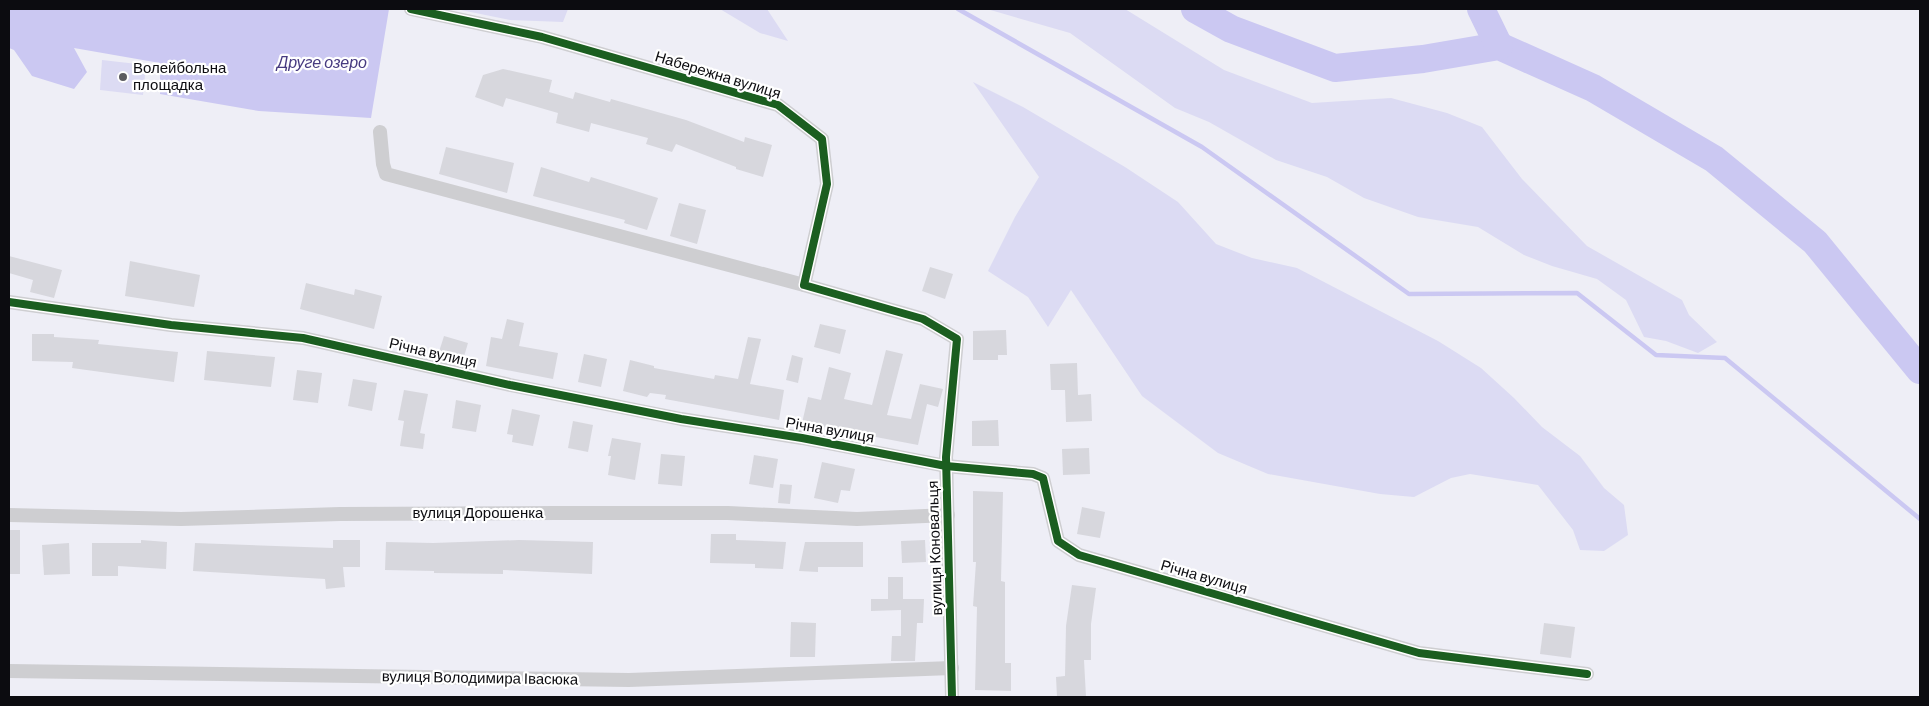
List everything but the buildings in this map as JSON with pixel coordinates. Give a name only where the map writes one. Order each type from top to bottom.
[{"type":"street","name":"Набережна вулиця","points":[[411,9],[542,37],[778,105],[822,139],[827,184],[804,285]]},
{"type":"street","points":[[380,132],[383,164],[386,174],[804,285]]},
{"type":"street","name":"вулиця Коновальця","points":[[804,285],[923,319],[957,339],[946,466],[952,697]]},
{"type":"street","name":"Річна вулиця","points":[[9,302],[171,324],[303,338],[510,385],[681,419],[802,438],[946,466],[1033,474],[1043,478],[1058,541],[1079,555],[1419,654],[1587,674]]},
{"type":"street","name":"вулиця Дорошенка","points":[[9,516],[181,519],[340,514],[728,513],[857,519],[948,515]]},
{"type":"street","name":"вулиця Володимира Івасюка","points":[[9,671],[629,680],[952,668]]},
{"type":"shaded area","points":[[456,9],[568,9],[563,22],[510,20]]},
{"type":"shaded area","points":[[720,9],[767,9],[788,41],[760,33]]},
{"type":"shaded area","points":[[987,9],[1125,9],[1224,70],[1312,103],[1391,98],[1447,113],[1482,127],[1522,179],[1587,246],[1682,300],[1689,315],[1717,342],[1698,353],[1666,341],[1644,337],[1626,300],[1597,279],[1552,266],[1524,255],[1478,227],[1418,217],[1364,198],[1327,177],[1276,160],[1209,122],[1175,108],[1070,33]]},
{"type":"shaded area","name":"Волейбольна площадка","points":[[102,60],[146,65],[143,95],[100,90]]},
{"type":"shaded area","points":[[973,82],[1023,107],[1125,167],[1178,202],[1216,244],[1252,258],[1297,268],[1438,341],[1481,368],[1542,427],[1580,456],[1604,488],[1624,505],[1628,535],[1604,551],[1580,550],[1573,530],[1538,485],[1470,474],[1451,478],[1414,497],[1380,494],[1268,474],[1218,453],[1142,396],[1071,290],[1048,327],[1028,297],[988,271],[1015,217],[1039,177]]},
{"type":"water","name":"Друге озеро","points":[[9,9],[389,9],[371,118],[259,111],[160,94],[160,63],[74,48],[87,72],[74,89],[32,76],[14,50],[9,48]]},
{"type":"waterway","points":[[958,9],[1202,147],[1409,294],[1577,293],[1656,355],[1725,358],[1920,519]]},
{"type":"waterway","points":[[1195,9],[1231,29],[1335,68],[1423,59],[1499,46],[1593,88],[1714,159],[1815,242],[1920,370]]},
{"type":"waterway","points":[[1481,9],[1499,46]]},
{"type":"cycle path","points":[[411,9],[542,37],[778,105],[822,139],[827,184],[804,285],[923,319],[957,339],[946,457],[952,697]]},
{"type":"cycle path","points":[[9,302],[171,325],[303,338],[510,385],[681,419],[802,438],[946,466],[1033,474],[1043,478],[1058,541],[1079,555],[1419,653],[1587,674]]},
{"type":"place","name":"Волейбольна площадка","points":[[123,77]]}]
